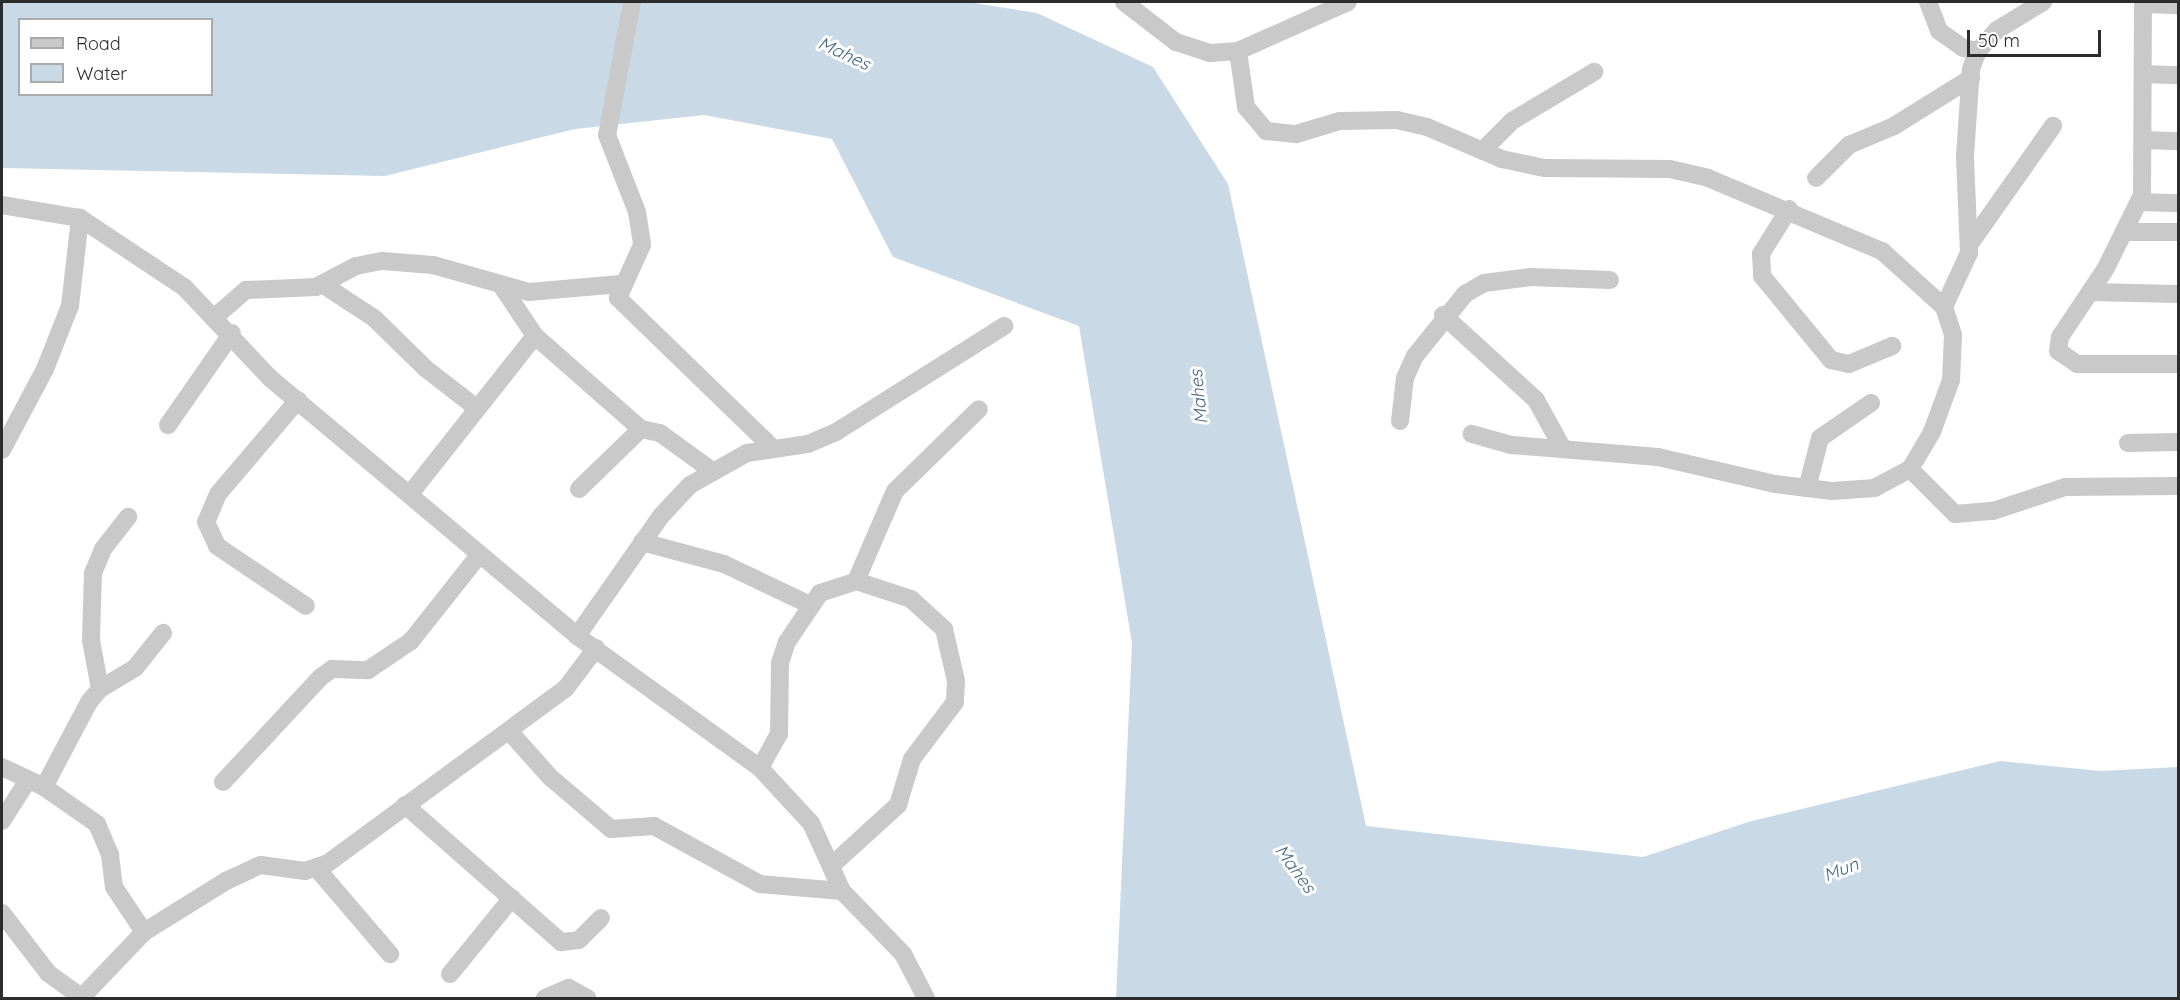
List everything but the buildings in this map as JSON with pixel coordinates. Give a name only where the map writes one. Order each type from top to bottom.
[{"type":"street","points":[[632,2],[607,135],[642,228],[641,252],[621,284],[623,309],[772,447]]},
{"type":"street","points":[[1124,2],[1176,42],[1210,53],[1238,51],[1348,2]]},
{"type":"street","points":[[1928,2],[1940,31],[1962,48],[1978,51]]},
{"type":"street","points":[[1944,307],[1964,273],[1969,245],[1965,156],[1971,78],[1978,51],[1997,30],[2043,2]]},
{"type":"street","points":[[2178,5],[2143,3],[2145,140],[2140,202],[2127,232],[2060,337],[2064,360],[2178,364]]},
{"type":"street","points":[[1238,51],[1246,107],[1266,131],[1296,134],[1340,121],[1396,120],[1482,151],[1544,168],[1670,169],[1708,177],[1788,209],[1882,251],[1944,307],[1953,335],[1951,380],[1932,432],[1910,469],[1875,488],[1807,488],[1658,457],[1511,445],[1472,434]]},
{"type":"street","points":[[1482,151],[1512,121],[1594,72]]},
{"type":"street","points":[[2144,74],[2178,75]]},
{"type":"street","points":[[1816,178],[1849,145],[1894,126],[1971,78]]},
{"type":"street","points":[[1969,245],[2053,126]]},
{"type":"street","points":[[2145,140],[2178,141]]},
{"type":"street","points":[[2140,202],[2178,203]]},
{"type":"street","points":[[2,205],[81,218],[184,286],[298,400],[577,636],[760,768],[811,823],[842,891],[903,954],[926,999]]},
{"type":"street","points":[[1788,209],[1761,254],[1762,276],[1831,360],[1849,364],[1892,346]]},
{"type":"street","points":[[2,450],[45,369],[70,306],[81,218]]},
{"type":"street","points":[[2127,232],[2178,232]]},
{"type":"street","points":[[216,316],[236,296],[258,286],[296,290],[322,284],[356,266],[382,261],[433,264],[502,288],[529,292],[621,284]]},
{"type":"street","points":[[1400,421],[1405,378],[1443,315],[1484,283],[1531,277],[1610,280]]},
{"type":"street","points":[[322,284],[388,328],[425,368],[474,406]]},
{"type":"street","points":[[502,288],[535,336],[641,429],[660,433],[711,470]]},
{"type":"street","points":[[2090,292],[2178,294]]},
{"type":"street","points":[[1443,315],[1536,400],[1563,449]]},
{"type":"street","points":[[577,636],[642,542],[683,493],[711,470],[772,447],[808,444],[836,432],[1004,326]]},
{"type":"street","points":[[168,425],[232,333]]},
{"type":"street","points":[[410,494],[474,406],[535,336]]},
{"type":"street","points":[[298,400],[231,477],[206,522],[217,546],[306,606]]},
{"type":"street","points":[[1807,488],[1820,438],[1871,403]]},
{"type":"street","points":[[856,581],[895,491],[979,409]]},
{"type":"street","points":[[579,489],[641,429]]},
{"type":"street","points":[[2128,443],[2178,442]]},
{"type":"street","points":[[1910,469],[1955,514],[1993,511],[2065,487],[2178,486]]},
{"type":"street","points":[[100,689],[92,640],[93,573],[102,549],[128,517]]},
{"type":"street","points":[[642,542],[724,564],[810,605]]},
{"type":"street","points":[[223,782],[321,677],[332,669],[368,670],[411,641],[480,554]]},
{"type":"street","points":[[760,768],[779,734],[780,663],[810,605],[839,583],[856,581],[911,599],[944,629],[955,672],[955,702],[912,759],[898,805],[832,865]]},
{"type":"street","points":[[2,821],[36,783],[100,689],[135,668],[163,633]]},
{"type":"street","points":[[318,870],[566,688],[596,648]]},
{"type":"street","points":[[509,731],[550,777],[611,829],[654,826],[760,884],[842,891]]},
{"type":"street","points":[[2,767],[36,783],[97,824],[110,855],[114,887],[144,932]]},
{"type":"street","points":[[405,805],[561,942],[579,940],[602,918]]},
{"type":"street","points":[[2,913],[48,973],[81,998],[144,932],[247,870],[276,865],[318,870],[390,954]]},
{"type":"street","points":[[450,974],[512,898]]},
{"type":"street","points":[[545,999],[569,988],[587,999]]},
{"type":"water","points":[[2,2],[968,2],[1037,13],[1153,67],[1228,184],[1366,826],[1643,857],[1748,822],[2000,761],[2101,771],[2178,767],[2178,998],[1116,998],[1132,643],[1079,326],[893,257],[832,139],[704,115],[575,129],[385,176],[2,168]]},
{"type":"water label","name":"Mahes","points":[[844,54]]},
{"type":"water label","name":"Mahes","points":[[1199,397]]},
{"type":"water label","name":"Mahes","points":[[1295,869]]},
{"type":"water label","name":"Mun","points":[[1841,870]]}]
